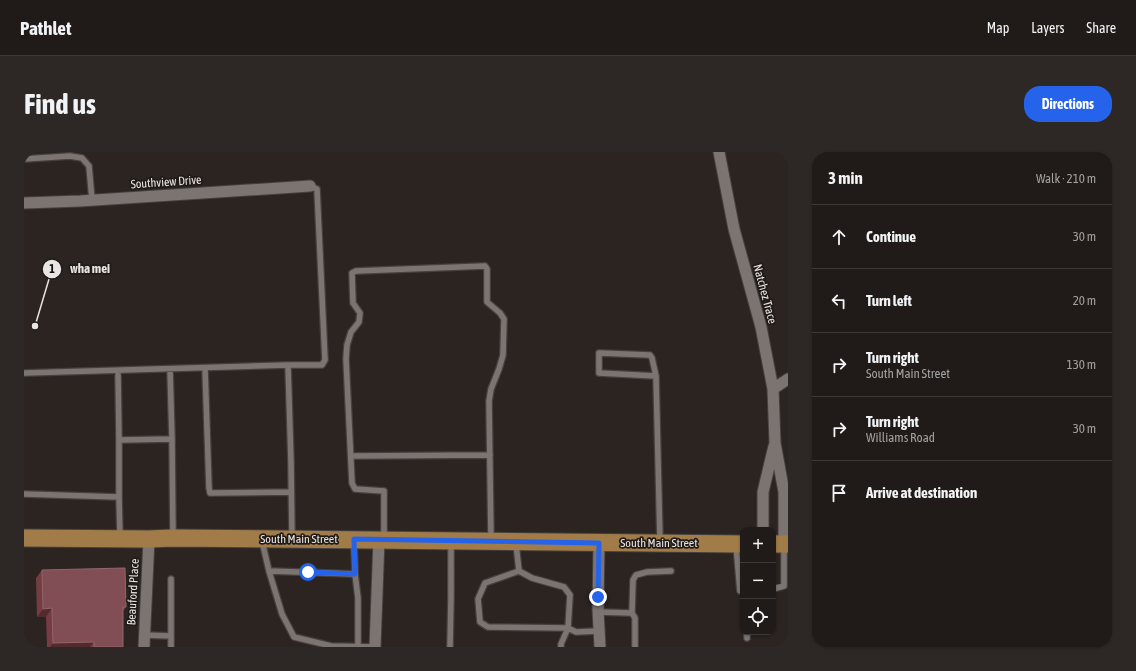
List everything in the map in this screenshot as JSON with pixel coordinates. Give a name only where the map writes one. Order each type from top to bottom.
[{"type":"main road","name":"South Main Street","points":[[24,538],[354,539],[740,544]]},
{"type":"street","name":"Natchez Trace","points":[[719,152],[734,228],[761,327],[773,389],[775,443],[784,492],[782,544]]},
{"type":"street","name":"Southview Drive","points":[[24,203],[310,186]]},
{"type":"street","points":[[773,389],[788,378]]},
{"type":"street","name":"Natchez Trace","points":[[763,527],[763,492],[775,443]]},
{"type":"street","name":"Beauford Place","points":[[144,647],[149,539]]},
{"type":"street","points":[[374,647],[381,540]]},
{"type":"street","points":[[599,543],[598,612],[600,647]]},
{"type":"lane","points":[[24,160],[70,156],[82,158],[89,166],[92,200]]},
{"type":"lane","points":[[24,373],[322,365],[325,360],[317,189],[310,186]]},
{"type":"lane","points":[[381,540],[384,491],[355,489],[352,483],[346,359],[350,332],[359,322],[360,313],[353,303],[352,273],[356,271],[485,266],[487,269],[487,302],[500,313],[504,319],[503,355],[491,389],[489,401],[491,541]]},
{"type":"lane","points":[[656,376],[599,373],[599,352],[650,355],[652,358],[656,376],[660,544]]},
{"type":"lane","points":[[288,366],[292,540]]},
{"type":"lane","points":[[205,368],[210,493],[291,492]]},
{"type":"lane","points":[[170,369],[173,538]]},
{"type":"lane","points":[[118,371],[120,538]]},
{"type":"lane","points":[[119,440],[172,439]]},
{"type":"lane","points":[[351,456],[490,455]]},
{"type":"lane","points":[[24,494],[119,497]]},
{"type":"lane","points":[[262,539],[269,571],[282,614],[294,637],[331,646],[374,647]]},
{"type":"lane","points":[[354,539],[355,574],[358,598],[358,646]]},
{"type":"lane","points":[[450,647],[451,541]]},
{"type":"lane","points":[[516,542],[519,571]]},
{"type":"lane","points":[[776,588],[784,586],[782,544]]},
{"type":"lane","points":[[269,571],[355,574]]},
{"type":"lane","points":[[561,647],[568,628],[570,595],[564,586],[532,578],[519,571],[485,583],[478,599],[480,622],[488,627],[568,628],[576,632],[599,631]]},
{"type":"lane","points":[[636,647],[635,618],[632,613],[633,580],[636,574],[671,571]]},
{"type":"lane","points":[[170,578],[171,647]]},
{"type":"lane","points":[[598,612],[632,613]]},
{"type":"lane","points":[[144,635],[171,636]]},
{"type":"building","points":[[125,568],[126,607],[123,607],[123,647],[94,647],[94,642],[53,643],[52,608],[43,609],[42,570]]},
{"type":"place","name":"wha mei","points":[[35,326]]},
{"type":"route","points":[[308,572],[355,574],[354,539],[599,543],[598,597]]}]
